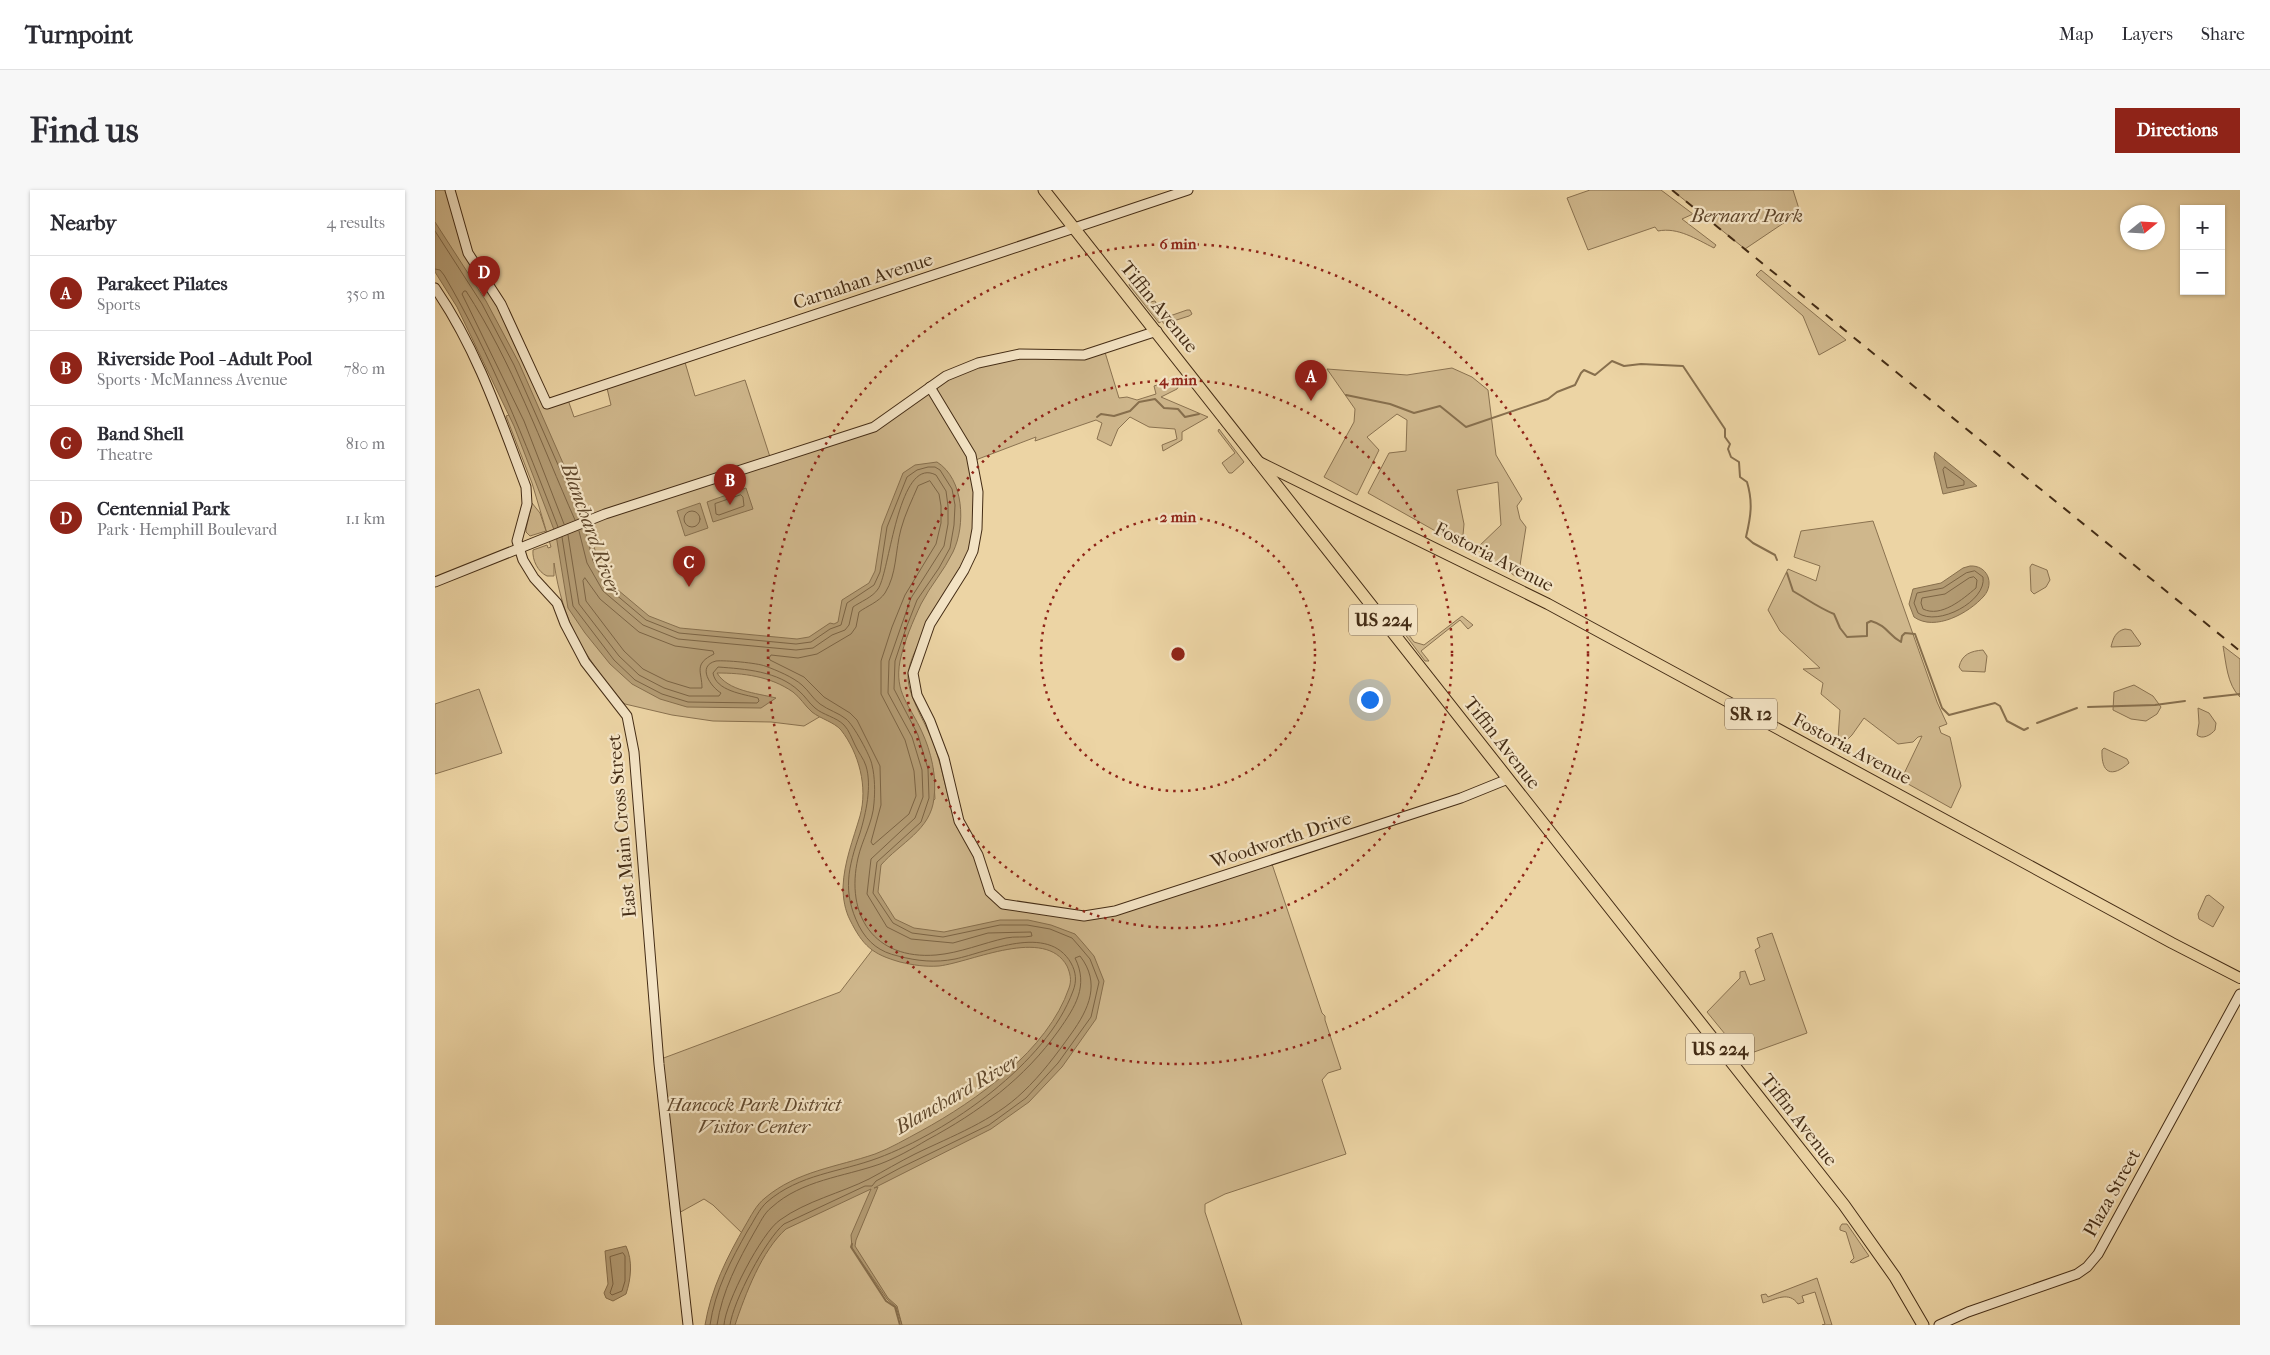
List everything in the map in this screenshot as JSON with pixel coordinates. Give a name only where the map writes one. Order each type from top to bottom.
[{"type":"highway","name":"Tiffin Avenue","points":[[1044,190],[1157,331],[1257,461],[1861,1228],[1895,1277],[1923,1325]]},
{"type":"main road","name":"Fostoria Avenue","points":[[1257,461],[1548,604],[2166,940],[2240,978]]},
{"type":"street","name":"Carnahan Avenue","points":[[449,190],[468,253],[501,304],[547,404],[1188,190]]},
{"type":"street","name":"East Main Cross Street","points":[[435,288],[454,317],[472,351],[526,487],[527,504],[518,537],[520,549],[529,571],[557,603],[565,624],[585,662],[622,709],[630,724],[634,752],[659,1064],[688,1325]]},
{"type":"street","points":[[435,582],[605,514],[874,427],[954,372],[986,360],[1026,354],[1084,355],[1157,331]]},
{"type":"street","name":"Woodworth Drive","points":[[930,387],[971,455],[977,487],[978,520],[976,538],[967,565],[933,618],[921,647],[914,668],[914,686],[943,758],[959,821],[978,855],[990,892],[996,899],[1007,906],[1093,916],[1131,906],[1452,801],[1508,779]]},
{"type":"street","name":"Plaza Street","points":[[1939,1325],[1968,1312],[2070,1278],[2087,1267],[2098,1254],[2240,994]]},
{"type":"green space","name":"Hancock Park District Visitor Center","points":[[435,190],[450,190],[468,253],[494,291],[547,403],[567,397],[574,417],[611,405],[606,384],[684,359],[695,396],[745,380],[771,460],[874,427],[930,387],[986,360],[1076,356],[1104,349],[1119,398],[1127,397],[1137,400],[1156,394],[1154,386],[1172,380],[1180,384],[1177,389],[1161,397],[1208,417],[1182,432],[1182,440],[1163,451],[1162,445],[1177,439],[1175,429],[1149,427],[1130,417],[1118,429],[1111,446],[1097,439],[1102,423],[1096,420],[1035,441],[1036,437],[973,461],[975,473],[975,514],[972,553],[924,633],[910,665],[908,677],[911,694],[935,747],[957,828],[965,832],[996,899],[1084,916],[1271,861],[1322,1013],[1325,1016],[1341,1069],[1328,1073],[1322,1080],[1346,1154],[1225,1194],[1205,1204],[1205,1212],[1242,1325],[719,1325],[743,1234],[713,1205],[704,1199],[677,1214],[661,1059],[840,992],[873,949],[864,870],[935,799],[933,768],[855,696],[804,726],[771,722],[713,721],[672,715],[625,704],[621,700],[585,652],[569,621],[554,563],[554,576],[547,576],[538,569],[535,562],[533,550],[547,545],[548,548],[551,547],[532,483],[506,416],[523,411],[435,238]]},
{"type":"green space","points":[[1590,190],[1661,190],[1693,214],[1682,219],[1716,245],[1714,248],[1680,232],[1658,231],[1655,227],[1588,250],[1567,198]]},
{"type":"green space","name":"Bernard Park","points":[[1672,190],[1793,190],[1800,212],[1745,249]]},
{"type":"green space","points":[[1761,270],[1846,340],[1819,355],[1803,316],[1756,275]]},
{"type":"green space","points":[[1139,276],[1150,302],[1155,301],[1164,318],[1187,310],[1190,310],[1192,314],[1164,324],[1162,321],[1159,323],[1129,285],[1131,279]]},
{"type":"green space","points":[[1452,368],[1472,377],[1488,390],[1496,455],[1522,499],[1517,506],[1520,519],[1526,527],[1518,578],[1476,549],[1501,525],[1498,482],[1457,490],[1464,524],[1462,546],[1368,493],[1389,453],[1406,451],[1407,420],[1397,414],[1367,437],[1379,450],[1357,495],[1324,477],[1354,422],[1355,409],[1327,369],[1407,375]]},
{"type":"green space","points":[[1219,429],[1244,462],[1232,473],[1229,473],[1222,463],[1235,453],[1218,431]]},
{"type":"green space","points":[[532,503],[540,513],[546,531],[530,536],[526,529]]},
{"type":"green space","points":[[1873,521],[1937,702],[1947,724],[1939,727],[1941,733],[1950,737],[1961,786],[1951,808],[1901,780],[1922,736],[1913,742],[1898,744],[1864,718],[1845,742],[1838,739],[1840,710],[1821,694],[1823,683],[1803,669],[1820,668],[1780,631],[1768,610],[1788,569],[1816,581],[1820,566],[1794,557],[1801,531]]},
{"type":"green space","points":[[2032,564],[2047,570],[2050,580],[2046,587],[2034,594],[2031,591],[2030,567]]},
{"type":"green space","points":[[1462,616],[1473,625],[1468,629],[1460,620],[1421,651],[1429,661],[1425,661],[1395,621],[1398,620],[1414,642],[1424,645]]},
{"type":"green space","points":[[2125,629],[2131,630],[2141,644],[2139,646],[2111,647],[2115,635]]},
{"type":"green space","points":[[2223,646],[2240,659],[2240,697],[2230,680]]},
{"type":"green space","points":[[1983,650],[1987,656],[1985,672],[1962,671],[1959,667],[1965,656],[1971,652]]},
{"type":"green space","points":[[2134,685],[2153,696],[2161,707],[2157,714],[2146,721],[2131,719],[2113,710],[2114,692]]},
{"type":"green space","points":[[479,689],[502,753],[435,774],[435,704]]},
{"type":"green space","points":[[2198,708],[2209,713],[2216,723],[2215,730],[2204,737],[2197,735],[2199,723]]},
{"type":"green space","points":[[2104,748],[2127,759],[2129,763],[2117,771],[2109,771],[2103,764],[2102,750]]},
{"type":"green space","points":[[2209,895],[2224,907],[2213,927],[2199,919],[2198,914],[2206,896]]},
{"type":"green space","points":[[1772,933],[1807,1033],[1743,1056],[1707,1012],[1740,978],[1740,972],[1745,971],[1750,985],[1765,980],[1755,950],[1760,947],[1757,938]]},
{"type":"green space","points":[[1842,1224],[1847,1224],[1869,1256],[1853,1263],[1850,1262],[1854,1258],[1846,1232],[1840,1230]]},
{"type":"green space","points":[[1817,1278],[1832,1325],[1822,1325],[1825,1324],[1815,1292],[1802,1296],[1804,1302],[1798,1304],[1791,1298],[1786,1297],[1763,1303],[1761,1295],[1766,1294],[1768,1297]]},
{"type":"water","points":[[435,222],[486,301],[519,363],[588,520],[597,559],[612,585],[649,616],[680,628],[797,639],[809,637],[830,623],[838,622],[842,600],[869,583],[875,571],[882,526],[903,473],[915,465],[937,462],[953,479],[960,503],[961,516],[957,541],[953,552],[915,617],[904,646],[899,672],[899,682],[904,698],[922,732],[931,756],[935,782],[934,798],[932,809],[921,827],[881,865],[878,892],[895,919],[914,928],[944,932],[1000,920],[1028,920],[1051,925],[1075,934],[1094,956],[1104,981],[1096,1019],[1062,1067],[1029,1102],[991,1129],[874,1188],[878,1187],[855,1246],[888,1298],[897,1306],[902,1325],[896,1307],[887,1299],[852,1248],[851,1235],[871,1189],[786,1229],[769,1249],[755,1274],[735,1325],[705,1325],[711,1299],[726,1261],[756,1207],[762,1201],[777,1189],[804,1176],[875,1154],[893,1146],[942,1119],[986,1089],[1027,1053],[1045,1032],[1059,1011],[1069,988],[1070,977],[1067,966],[1057,954],[1042,949],[1026,947],[939,966],[919,966],[900,962],[875,952],[859,936],[850,920],[844,900],[845,869],[860,816],[863,794],[857,760],[853,749],[841,730],[812,712],[793,692],[775,682],[756,676],[717,673],[735,688],[776,698],[761,708],[687,707],[660,699],[632,684],[610,664],[568,608],[556,535],[514,426],[457,307],[435,272]]},
{"type":"water","points":[[1935,452],[1977,486],[1943,494],[1934,457]]},
{"type":"water","points":[[746,488],[753,509],[713,522],[707,502]]},
{"type":"water","points":[[700,503],[708,528],[685,536],[677,511]]},
{"type":"water","points":[[1970,566],[1981,568],[1989,581],[1987,591],[1978,602],[1961,614],[1941,621],[1922,621],[1914,617],[1909,604],[1913,589],[1941,583],[1963,568]]},
{"type":"water","points":[[626,1246],[630,1264],[628,1288],[626,1294],[613,1301],[606,1298],[604,1293],[608,1284],[605,1251]]},
{"type":"waterway","points":[[1346,395],[1390,404],[1414,413],[1440,406],[1466,427],[1548,399],[1557,392],[1575,385],[1584,370],[1595,375],[1612,361],[1624,366],[1641,364],[1683,366],[1725,429],[1725,437],[1730,444],[1728,449],[1731,457],[1739,462],[1740,477],[1747,482],[1751,509],[1746,537],[1775,555],[1777,560]]},
{"type":"waterway","points":[[1097,417],[1101,414],[1114,416],[1130,411],[1139,402],[1155,399],[1164,408],[1178,409],[1185,417],[1199,414]]},
{"type":"waterway","points":[[1787,573],[1793,591],[1834,614],[1840,628],[1847,637],[1867,636],[1867,623],[1871,621],[1881,625],[1901,642],[1902,636],[1905,633],[1915,634],[1942,708],[1949,715],[1995,703],[2000,706],[2007,721],[2024,730],[2028,728]]},
{"type":"waterway","points":[[2204,698],[2240,694]]},
{"type":"waterway","points":[[2088,707],[2155,705],[2185,701]]},
{"type":"waterway","points":[[2037,723],[2077,708]]},
{"type":"waterway","points":[[852,1244],[851,1247],[886,1301],[895,1307],[900,1325]]},
{"type":"railway","points":[[1672,190],[2240,651]]},
{"type":"place","name":"Centennial Park","points":[[484,297]]},
{"type":"place","name":"Parakeet Pilates","points":[[1311,401]]},
{"type":"place","name":"Riverside Pool - Adult Pool","points":[[730,505]]},
{"type":"place","name":"Band Shell","points":[[689,587]]},
{"type":"water label","name":"Blanchard River","points":[[591,529]]},
{"type":"water label","name":"Blanchard River","points":[[957,1094]]}]
